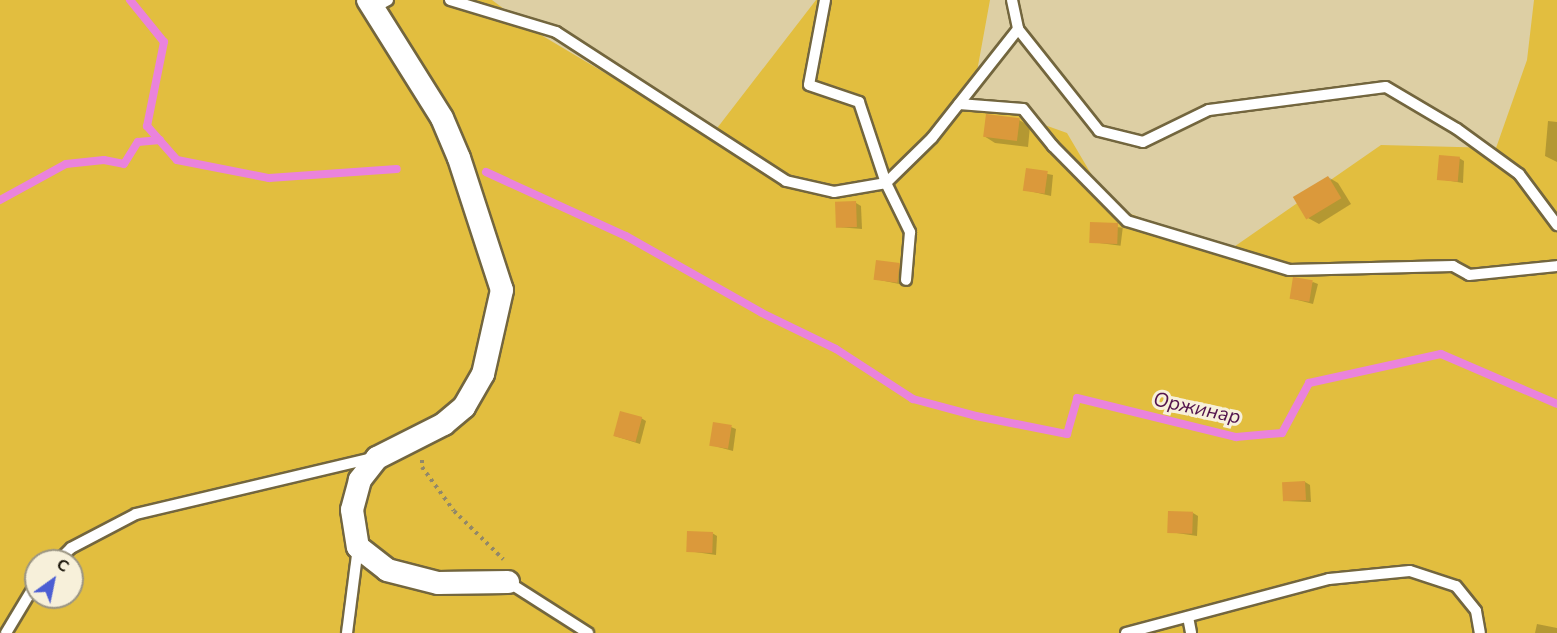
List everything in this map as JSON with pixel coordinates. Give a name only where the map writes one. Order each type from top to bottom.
[{"type":"street","points":[[376,3],[442,118],[462,168],[502,290],[483,374],[464,407],[444,424],[378,458],[360,480],[352,510],[358,547],[387,570],[438,584],[510,575]]},
{"type":"lane","points":[[450,0],[556,32],[786,181],[834,192],[886,183],[932,138],[1018,29]]},
{"type":"lane","points":[[825,0],[809,85],[859,102],[886,183],[910,232],[906,280]]},
{"type":"lane","points":[[1012,0],[1018,29],[1099,131],[1143,142],[1209,110],[1386,87],[1458,129],[1519,174],[1557,225]]},
{"type":"lane","points":[[959,104],[1023,109],[1053,146],[1127,221],[1289,270],[1453,266],[1469,275],[1557,266]]},
{"type":"lane","points":[[70,549],[136,514],[378,458]]},
{"type":"lane","points":[[347,633],[358,547]]},
{"type":"lane","points":[[1126,633],[1329,579],[1410,570],[1456,586],[1476,611],[1480,633]]},
{"type":"lane","points":[[510,575],[588,633]]},
{"type":"lane","points":[[6,633],[24,603]]},
{"type":"lane","points":[[1188,617],[1191,633]]},
{"type":"path","points":[[422,435],[422,467],[454,511],[510,575]]},
{"type":"shaded area","points":[[0,0],[492,0],[531,29],[711,136],[816,0],[990,0],[972,99],[1067,133],[1110,206],[1228,251],[1381,145],[1496,148],[1527,60],[1534,0],[1557,0],[1557,633],[0,633]]},
{"type":"building","points":[[986,114],[1020,118],[1017,141],[983,137]]},
{"type":"building","points":[[1439,155],[1460,157],[1458,182],[1437,180]]},
{"type":"building","points":[[1026,168],[1048,171],[1045,194],[1023,191]]},
{"type":"building","points":[[1328,176],[1341,198],[1306,219],[1293,197]]},
{"type":"building","points":[[856,201],[857,227],[836,228],[835,202]]},
{"type":"building","points":[[1090,222],[1118,223],[1117,244],[1089,243]]},
{"type":"building","points":[[876,260],[900,263],[897,283],[874,280]]},
{"type":"building","points":[[1293,277],[1313,280],[1309,302],[1290,299]]},
{"type":"building","points":[[620,411],[642,417],[635,442],[613,436]]},
{"type":"building","points":[[713,422],[732,425],[728,449],[709,446]]},
{"type":"building","points":[[1305,481],[1306,500],[1283,501],[1282,482]]},
{"type":"building","points":[[1168,511],[1193,512],[1192,534],[1167,533]]},
{"type":"building","points":[[687,531],[713,532],[712,553],[686,552]]},
{"type":"waterway","points":[[130,0],[164,42],[147,126],[177,160],[269,178],[397,169]]},
{"type":"waterway","points":[[0,200],[66,164],[104,160],[124,164],[138,142],[160,140]]},
{"type":"waterway","name":"Оржинар","points":[[486,172],[626,236],[762,313],[836,349],[913,399],[976,416],[1067,434],[1077,398],[1236,437],[1282,433],[1309,383],[1441,354],[1557,404]]}]
